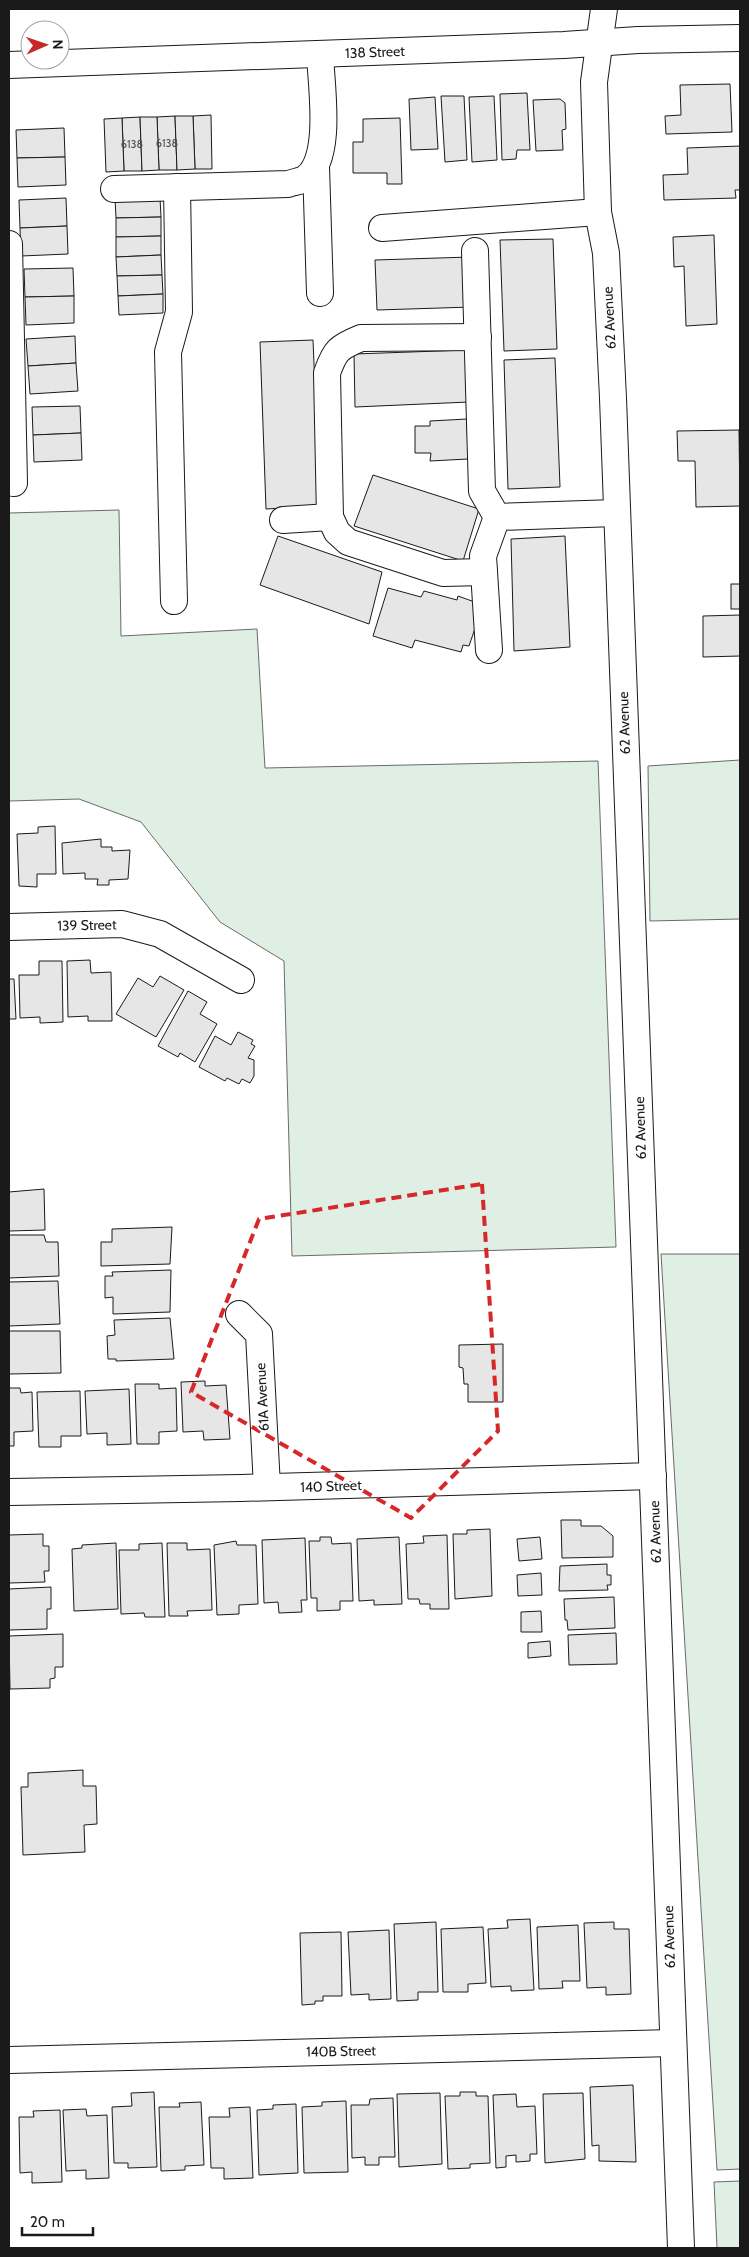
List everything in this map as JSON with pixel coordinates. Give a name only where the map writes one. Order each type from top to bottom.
[{"type":"street","name":"62 Avenue","points":[[604,9],[594,82],[598,212],[606,253],[681,2248]]},
{"type":"street","name":"138 Street","points":[[9,65],[564,45],[600,41],[740,38]]},
{"type":"street","points":[[320,54],[322,126],[321,152],[316,168],[320,293]]},
{"type":"street","points":[[114,189],[288,184],[305,179],[316,168]]},
{"type":"street","points":[[174,601],[168,352],[179,312],[177,187]]},
{"type":"street","points":[[382,228],[598,212]]},
{"type":"street","points":[[9,244],[10,382],[14,483]]},
{"type":"street","points":[[475,251],[482,491],[497,517],[483,556],[489,650]]},
{"type":"street","points":[[478,337],[361,338],[344,345],[333,354],[327,373],[330,517],[337,532],[348,542],[443,572],[484,572]]},
{"type":"street","points":[[497,517],[616,513]]},
{"type":"street","points":[[282,520],[330,517]]},
{"type":"street","name":"139 Street","points":[[9,927],[122,924],[160,934],[241,980]]},
{"type":"street","name":"61A Avenue","points":[[239,1314],[259,1334],[266,1488]]},
{"type":"street","name":"140 Street","points":[[9,1492],[266,1488],[653,1476]]},
{"type":"street","name":"140B Street","points":[[9,2060],[673,2043]]},
{"type":"highlighted area","points":[[482,1184],[498,1431],[411,1518],[191,1392],[259,1219]]},
{"type":"green space","points":[[119,510],[121,636],[257,629],[265,768],[598,761],[616,1247],[292,1256],[284,961],[220,922],[141,822],[79,799],[9,801],[9,513]]},
{"type":"green space","points":[[740,760],[740,919],[650,921],[648,766]]},
{"type":"green space","points":[[661,1254],[740,1254],[740,2169],[717,2170]]},
{"type":"green space","points":[[740,2181],[740,2248],[717,2248],[714,2182]]},
{"type":"building","points":[[730,84],[732,132],[666,134],[665,116],[681,115],[680,85]]},
{"type":"building","points":[[527,93],[530,150],[517,150],[516,159],[502,160],[500,94]]},
{"type":"building","points":[[441,96],[464,96],[467,160],[445,162]]},
{"type":"building","points":[[494,96],[497,160],[472,162],[469,97]]},
{"type":"building","points":[[435,97],[438,149],[411,150],[409,99]]},
{"type":"building","points":[[560,99],[565,103],[566,129],[562,130],[563,150],[536,151],[533,100]]},
{"type":"building","points":[[211,115],[212,169],[195,169],[193,116]]},
{"type":"building","points":[[175,116],[177,170],[159,170],[157,117]]},
{"type":"building","points":[[175,116],[193,116],[195,169],[177,170]]},
{"type":"building","points":[[140,117],[142,171],[124,171],[122,118]]},
{"type":"building","points":[[140,117],[157,117],[159,170],[142,171]]},
{"type":"building","points":[[122,118],[124,171],[106,172],[104,119]]},
{"type":"building","points":[[400,118],[402,184],[387,184],[387,173],[353,173],[353,142],[363,142],[363,119]]},
{"type":"building","points":[[64,128],[65,157],[17,158],[16,130]]},
{"type":"building","points":[[740,146],[740,190],[735,190],[736,198],[664,200],[663,175],[688,174],[687,148]]},
{"type":"building","points":[[65,157],[66,185],[18,187],[17,158]]},
{"type":"building","points":[[66,198],[67,226],[20,228],[19,200]]},
{"type":"building","points":[[160,198],[161,217],[116,218],[115,199]]},
{"type":"building","points":[[161,217],[161,236],[116,237],[116,218]]},
{"type":"building","points":[[67,226],[68,254],[21,256],[20,228]]},
{"type":"building","points":[[714,235],[717,324],[686,326],[684,266],[674,267],[673,237]]},
{"type":"building","points":[[161,236],[161,255],[116,257],[116,237]]},
{"type":"building","points":[[553,239],[557,349],[504,351],[500,240]]},
{"type":"building","points":[[161,255],[162,275],[117,276],[116,257]]},
{"type":"building","points":[[470,257],[472,307],[377,310],[375,260]]},
{"type":"building","points":[[73,268],[74,296],[25,297],[24,269]]},
{"type":"building","points":[[162,275],[163,294],[118,296],[117,276]]},
{"type":"building","points":[[163,294],[163,313],[119,315],[118,296]]},
{"type":"building","points":[[74,296],[74,323],[26,325],[25,297]]},
{"type":"building","points":[[75,336],[76,363],[28,366],[26,339]]},
{"type":"building","points":[[313,340],[320,506],[266,509],[260,342]]},
{"type":"building","points":[[467,350],[469,402],[355,407],[354,354]]},
{"type":"building","points":[[555,358],[560,487],[508,489],[504,360]]},
{"type":"building","points":[[76,363],[78,391],[30,394],[28,366]]},
{"type":"building","points":[[80,406],[81,433],[33,435],[32,407]]},
{"type":"building","points":[[467,419],[468,459],[430,461],[431,453],[415,453],[415,426],[430,426],[430,421]]},
{"type":"building","points":[[739,430],[740,506],[696,507],[695,461],[678,461],[677,431]]},
{"type":"building","points":[[81,433],[82,460],[34,462],[33,435]]},
{"type":"building","points":[[373,475],[479,509],[463,561],[354,526]]},
{"type":"building","points":[[278,536],[382,572],[369,624],[260,585]]},
{"type":"building","points":[[565,536],[570,647],[514,651],[511,539]]},
{"type":"building","points":[[731,584],[740,584],[740,609],[731,609]]},
{"type":"building","points":[[388,588],[421,597],[424,591],[457,600],[458,596],[483,605],[469,646],[463,645],[461,652],[415,640],[412,648],[373,636]]},
{"type":"building","points":[[740,615],[740,656],[703,657],[703,616]]},
{"type":"building","points":[[55,826],[56,874],[37,874],[37,887],[19,886],[17,834],[38,833],[38,827]]},
{"type":"building","points":[[101,839],[101,847],[112,847],[112,851],[130,850],[128,879],[109,880],[109,885],[97,885],[98,879],[85,879],[85,873],[63,874],[62,843]]},
{"type":"building","points":[[90,960],[91,973],[111,972],[112,1021],[88,1021],[88,1016],[68,1017],[67,961]]},
{"type":"building","points":[[39,961],[62,961],[63,1022],[40,1023],[40,1017],[20,1018],[19,975],[39,975]]},
{"type":"building","points":[[160,976],[184,990],[156,1037],[116,1014],[138,978],[153,987]]},
{"type":"building","points":[[9,979],[14,979],[16,1019],[9,1019]]},
{"type":"building","points":[[188,991],[207,1002],[200,1014],[217,1024],[195,1062],[180,1053],[178,1057],[158,1046]]},
{"type":"building","points":[[238,1032],[253,1040],[251,1044],[255,1046],[248,1058],[254,1060],[254,1076],[250,1083],[242,1079],[239,1084],[227,1078],[225,1081],[199,1067],[215,1036],[231,1045]]},
{"type":"building","points":[[44,1189],[45,1230],[9,1231],[9,1192]]},
{"type":"building","points":[[172,1227],[170,1264],[101,1266],[101,1242],[112,1242],[112,1229]]},
{"type":"building","points":[[9,1235],[44,1235],[46,1242],[58,1242],[59,1276],[9,1278]]},
{"type":"building","points":[[171,1270],[170,1312],[113,1314],[113,1297],[105,1298],[105,1276],[113,1276],[112,1272]]},
{"type":"building","points":[[58,1281],[60,1324],[9,1326],[9,1282]]},
{"type":"building","points":[[170,1318],[174,1359],[116,1361],[116,1359],[108,1359],[107,1336],[115,1335],[114,1320]]},
{"type":"building","points":[[9,1331],[60,1331],[61,1373],[9,1374]]},
{"type":"building","points":[[503,1344],[503,1402],[468,1402],[468,1384],[464,1384],[463,1368],[459,1367],[459,1345]]},
{"type":"building","points":[[205,1381],[205,1386],[226,1385],[230,1439],[204,1440],[203,1431],[183,1432],[181,1382]]},
{"type":"building","points":[[135,1384],[159,1384],[159,1389],[176,1388],[177,1431],[159,1432],[159,1444],[137,1444]]},
{"type":"building","points":[[9,1388],[20,1388],[21,1393],[32,1392],[33,1431],[14,1432],[14,1446],[9,1446]]},
{"type":"building","points":[[129,1389],[131,1444],[107,1445],[107,1433],[87,1434],[85,1391]]},
{"type":"building","points":[[80,1391],[81,1436],[61,1436],[61,1447],[39,1447],[37,1392]]},
{"type":"building","points":[[561,1520],[581,1520],[581,1526],[601,1526],[613,1536],[613,1557],[562,1558]]},
{"type":"building","points":[[490,1529],[492,1596],[455,1599],[453,1534],[467,1534],[467,1530]]},
{"type":"building","points":[[43,1534],[43,1546],[49,1546],[49,1571],[44,1571],[45,1582],[9,1583],[9,1535]]},
{"type":"building","points":[[447,1535],[449,1609],[430,1609],[430,1604],[420,1604],[419,1599],[408,1599],[406,1544],[424,1543],[423,1536]]},
{"type":"building","points":[[320,1537],[331,1537],[332,1544],[351,1543],[353,1601],[340,1601],[340,1610],[317,1611],[317,1598],[311,1598],[309,1541],[320,1541]]},
{"type":"building","points":[[399,1537],[402,1604],[374,1605],[374,1600],[359,1601],[357,1539]]},
{"type":"building","points":[[540,1537],[542,1559],[519,1561],[517,1539]]},
{"type":"building","points":[[305,1538],[307,1600],[301,1600],[302,1612],[279,1613],[278,1602],[264,1603],[262,1540]]},
{"type":"building","points":[[236,1541],[237,1545],[256,1545],[258,1604],[239,1605],[239,1614],[217,1615],[214,1545]]},
{"type":"building","points":[[116,1543],[118,1609],[74,1611],[72,1549],[82,1548],[82,1545]]},
{"type":"building","points":[[162,1543],[165,1617],[145,1617],[144,1613],[121,1614],[119,1550],[139,1550],[139,1544]]},
{"type":"building","points":[[167,1543],[187,1543],[187,1550],[210,1549],[212,1610],[187,1611],[188,1616],[169,1616]]},
{"type":"building","points":[[607,1564],[607,1575],[611,1575],[611,1585],[607,1585],[608,1590],[559,1591],[560,1566]]},
{"type":"building","points":[[541,1573],[542,1595],[518,1596],[517,1575]]},
{"type":"building","points":[[51,1587],[51,1609],[47,1609],[47,1629],[9,1630],[9,1589]]},
{"type":"building","points":[[614,1597],[615,1628],[568,1630],[567,1620],[565,1620],[564,1599]]},
{"type":"building","points":[[541,1611],[542,1632],[521,1632],[521,1612]]},
{"type":"building","points":[[616,1633],[617,1664],[569,1665],[568,1635]]},
{"type":"building","points":[[63,1634],[63,1667],[55,1667],[55,1678],[50,1679],[50,1688],[10,1689],[9,1636]]},
{"type":"building","points":[[550,1641],[551,1656],[528,1658],[528,1643]]},
{"type":"building","points":[[83,1770],[83,1786],[96,1786],[97,1824],[84,1825],[85,1852],[23,1855],[21,1787],[28,1787],[28,1773]]},
{"type":"building","points":[[530,1919],[534,1990],[511,1991],[511,1986],[491,1987],[488,1929],[508,1928],[507,1920]]},
{"type":"building","points":[[436,1922],[438,1992],[418,1992],[418,2000],[397,2001],[394,1924]]},
{"type":"building","points":[[614,1922],[614,1929],[629,1929],[631,1994],[606,1995],[606,1987],[587,1988],[584,1923]]},
{"type":"building","points":[[578,1925],[580,1981],[562,1981],[563,1988],[539,1989],[537,1927]]},
{"type":"building","points":[[483,1927],[486,1983],[468,1984],[468,1992],[443,1992],[441,1929]]},
{"type":"building","points":[[389,1930],[391,1999],[369,2000],[369,1994],[351,1995],[348,1932]]},
{"type":"building","points":[[341,1932],[342,1996],[323,1996],[323,2001],[302,2005],[300,1933]]},
{"type":"building","points":[[633,2085],[636,2162],[599,2161],[599,2145],[592,2146],[590,2087]]},
{"type":"building","points":[[154,2092],[157,2167],[128,2168],[128,2163],[114,2163],[112,2107],[132,2106],[131,2093]]},
{"type":"building","points":[[460,2092],[476,2092],[476,2096],[488,2096],[490,2163],[470,2164],[470,2168],[448,2169],[445,2096],[460,2096]]},
{"type":"building","points":[[440,2093],[442,2164],[399,2167],[397,2094]]},
{"type":"building","points":[[583,2093],[585,2159],[545,2163],[543,2094]]},
{"type":"building","points":[[516,2094],[517,2107],[535,2106],[537,2154],[530,2154],[530,2161],[516,2162],[516,2155],[506,2156],[506,2167],[496,2168],[493,2095]]},
{"type":"building","points":[[393,2098],[395,2157],[379,2157],[379,2165],[365,2165],[365,2157],[352,2158],[351,2105],[369,2105],[370,2099]]},
{"type":"building","points":[[346,2101],[348,2172],[304,2173],[302,2107],[322,2106],[322,2102]]},
{"type":"building","points":[[201,2102],[204,2165],[185,2166],[185,2170],[161,2171],[159,2107],[180,2107],[179,2103]]},
{"type":"building","points":[[296,2104],[298,2173],[259,2175],[257,2110],[273,2109],[273,2105]]},
{"type":"building","points":[[250,2107],[253,2178],[224,2179],[224,2168],[211,2168],[209,2117],[230,2117],[229,2108]]},
{"type":"building","points":[[86,2109],[87,2116],[107,2115],[109,2178],[86,2179],[86,2170],[66,2171],[63,2110]]},
{"type":"building","points":[[60,2110],[62,2182],[32,2183],[32,2172],[20,2173],[19,2117],[34,2117],[33,2111]]}]
